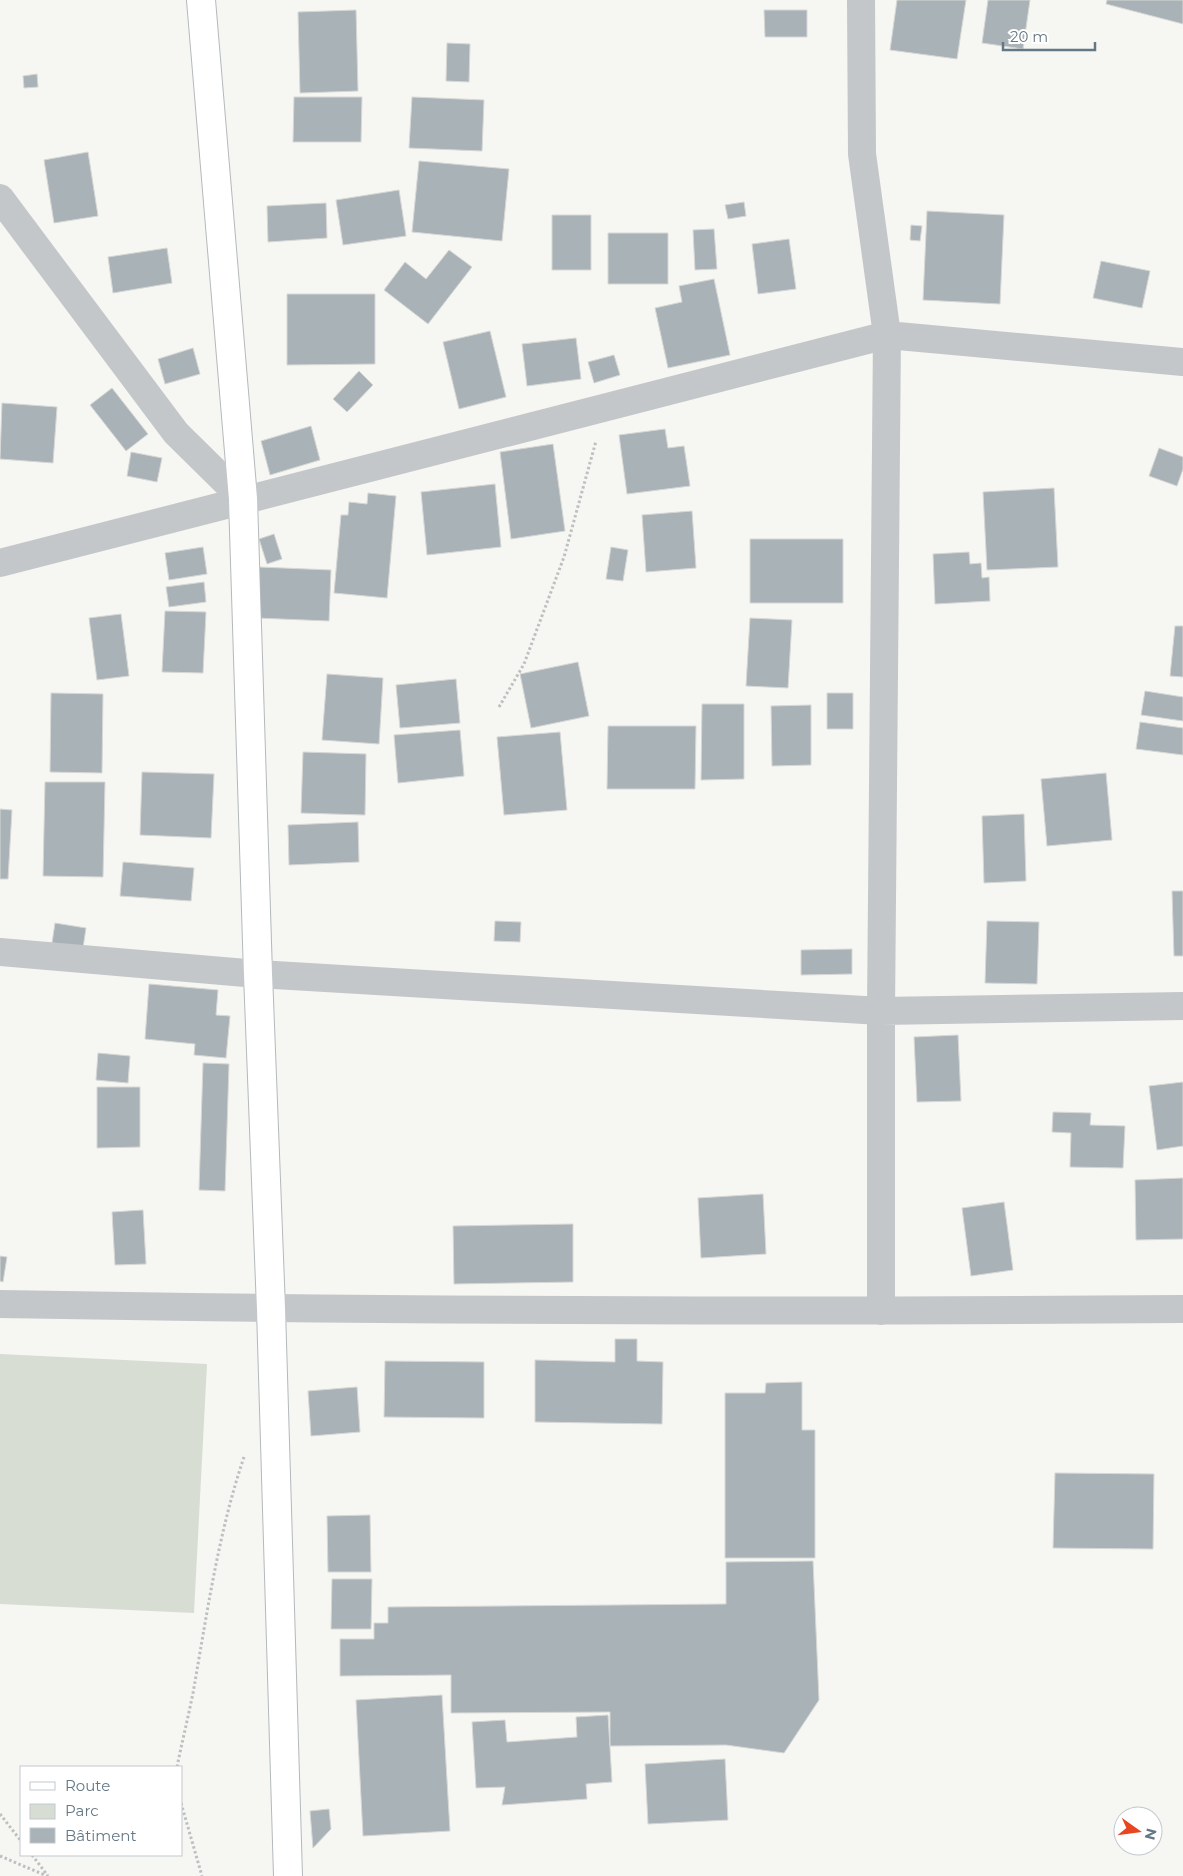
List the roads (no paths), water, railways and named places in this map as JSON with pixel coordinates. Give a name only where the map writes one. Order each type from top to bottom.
[{"type":"street","points":[[201,0],[243,499],[258,974],[272,1309],[288,1876]]},
{"type":"street","points":[[861,0],[862,154],[887,335],[882,1011],[882,1311]]},
{"type":"street","points":[[0,198],[176,433],[243,499]]},
{"type":"street","points":[[0,563],[887,335],[1183,362]]},
{"type":"street","points":[[0,952],[258,974],[882,1011],[1183,1006]]},
{"type":"street","points":[[0,1304],[272,1309],[1183,1310]]}]
